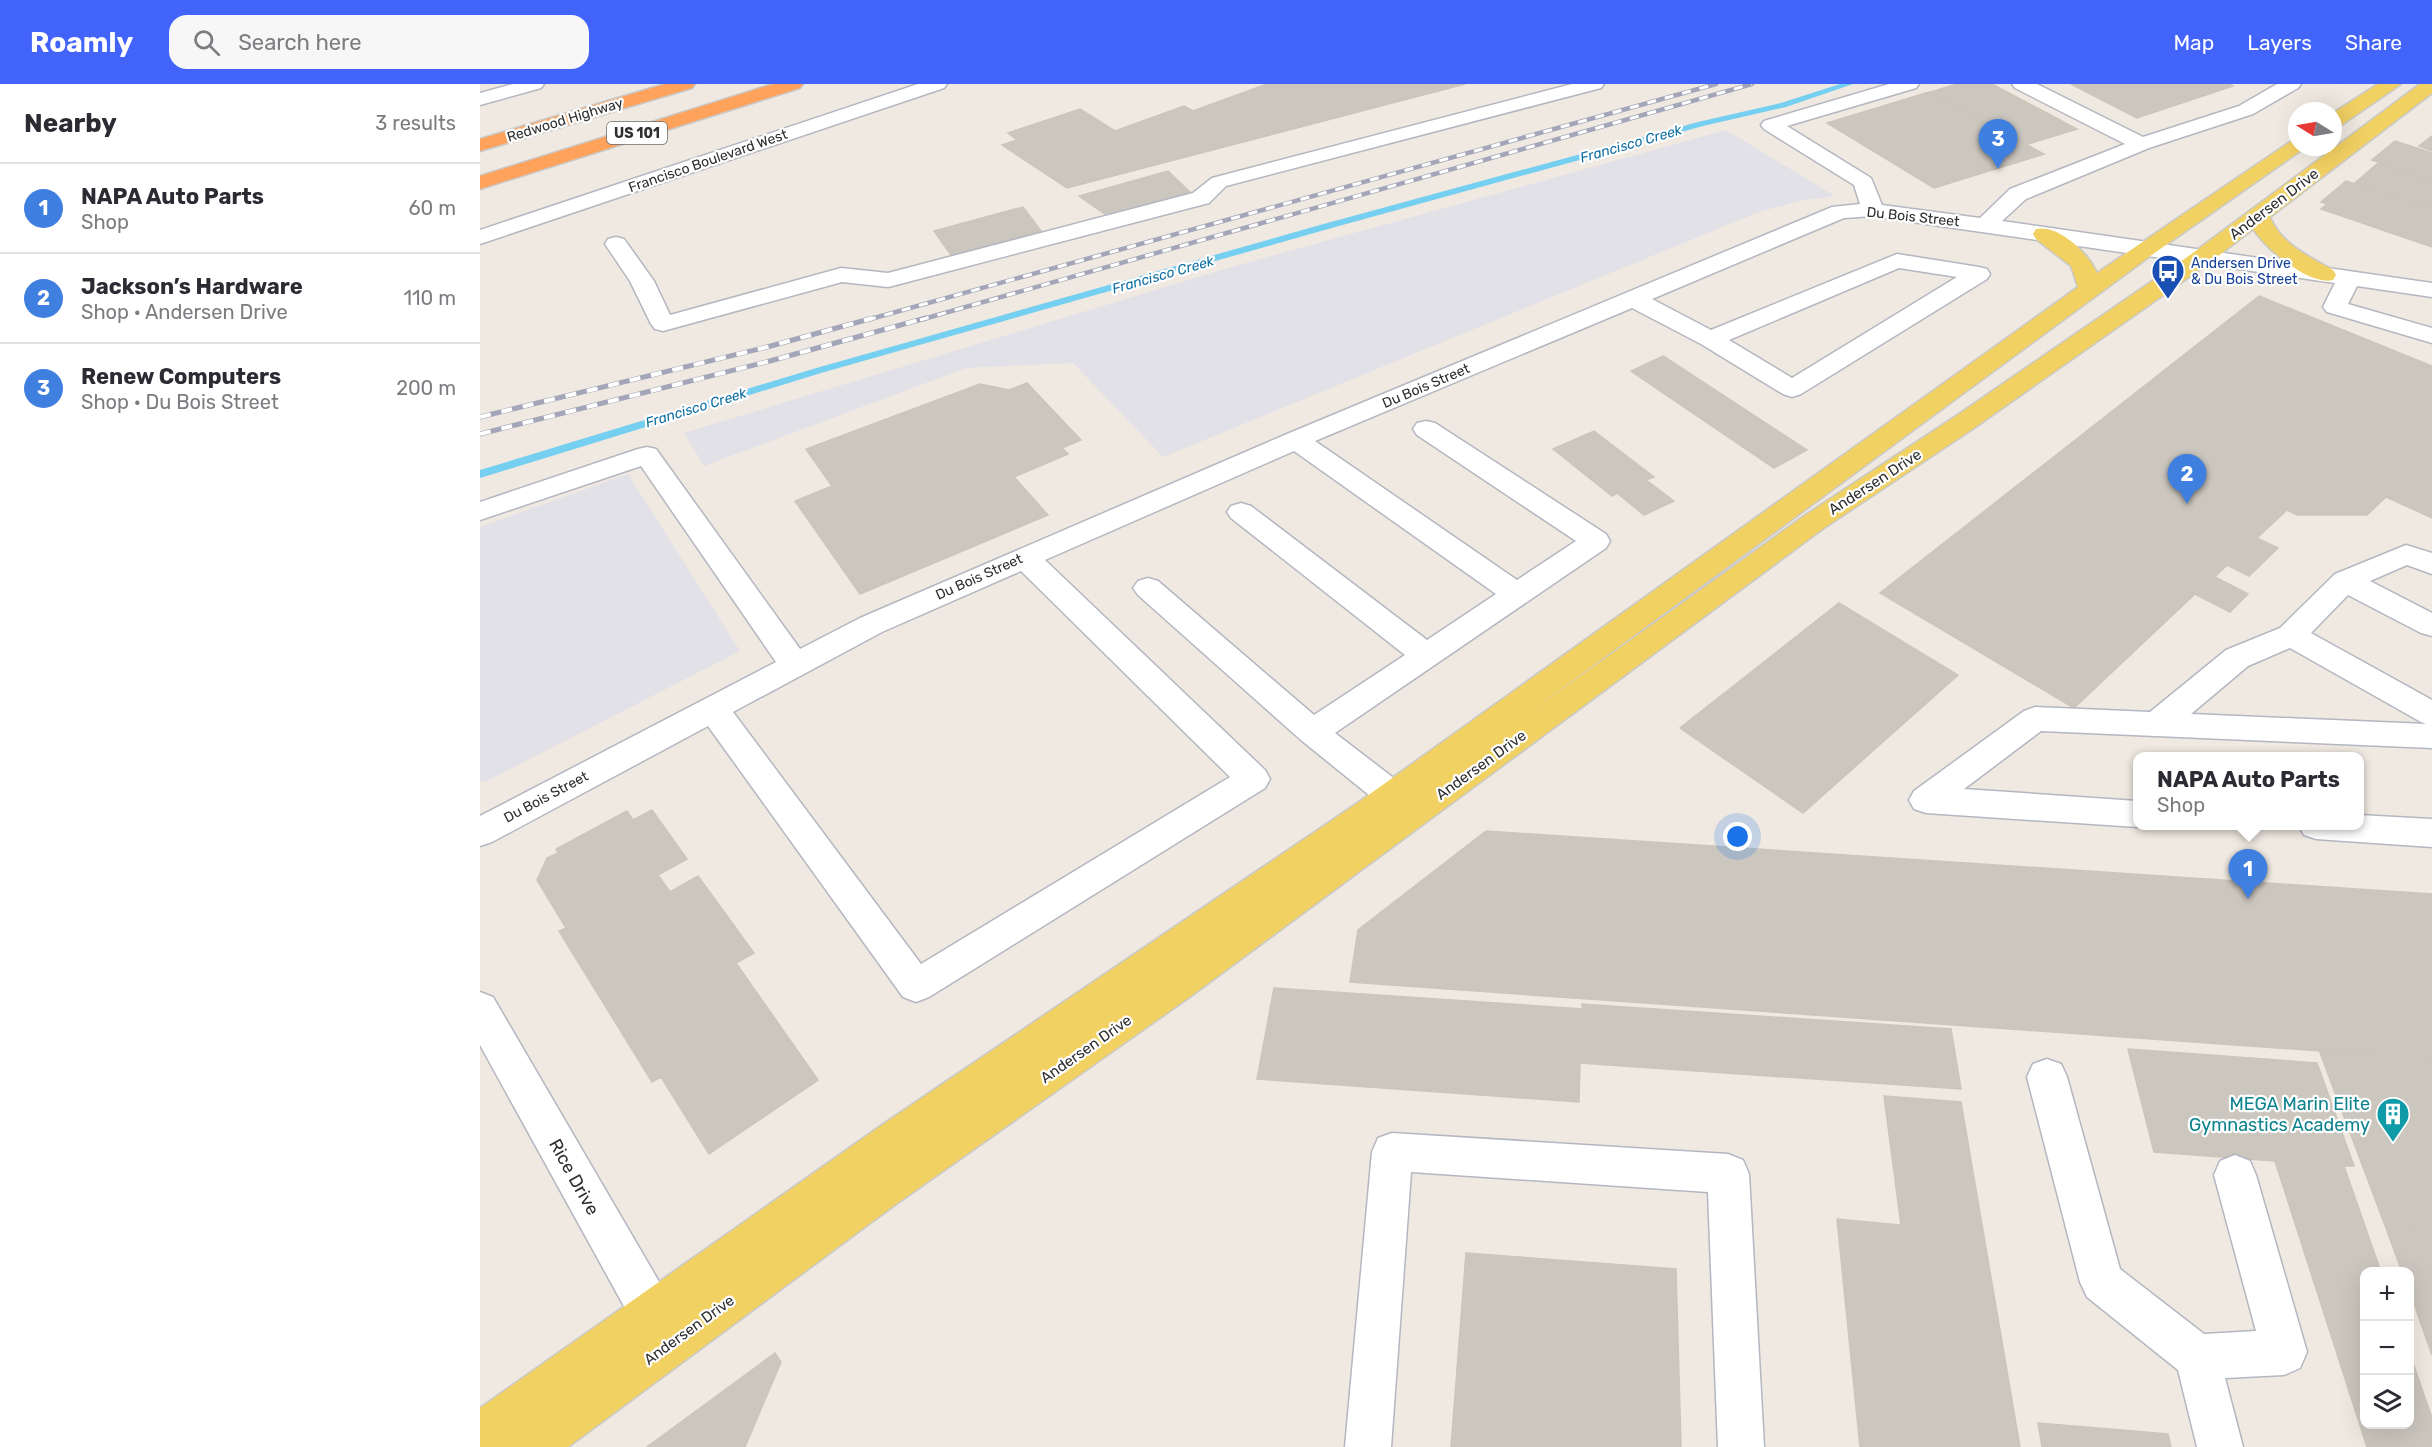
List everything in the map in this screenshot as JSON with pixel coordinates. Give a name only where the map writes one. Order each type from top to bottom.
[{"type":"highway","name":"Redwood Highway","points":[[480,145],[685,84]]},
{"type":"highway","name":"US 101","points":[[480,183],[794,84]]},
{"type":"main road","points":[[2342,116],[2391,84]]},
{"type":"main road","name":"Andersen Drive","points":[[480,1436],[661,1329],[877,1193],[1178,986],[1814,522],[1965,422],[2201,258],[2432,84]]},
{"type":"main road","name":"Andersen Drive","points":[[529,1447],[661,1329],[893,1140],[1392,795],[2145,249],[2288,152]]},
{"type":"main road","points":[[2258,215],[2270,239],[2290,255],[2325,274]]},
{"type":"main road","points":[[2044,234],[2082,262],[2088,275],[2090,289]]},
{"type":"street","points":[[486,93],[534,84]]},
{"type":"street","name":"Francisco Boulevard West","points":[[480,237],[937,84]]},
{"type":"street","points":[[616,244],[642,281],[663,324],[841,275],[888,280],[1201,198],[1219,182],[1594,84]]},
{"type":"street","points":[[1873,210],[1864,182],[1771,125],[1909,84]]},
{"type":"street","points":[[2022,84],[2142,144]]},
{"type":"street","points":[[1985,225],[2018,194],[2142,144],[2246,110],[2292,84]]},
{"type":"street","name":"Du Bois Street","points":[[480,832],[871,625],[1296,440],[1840,212],[1873,210],[2432,290]]},
{"type":"street","points":[[1634,298],[1710,339],[1792,389],[1979,274],[1897,261],[1710,339]]},
{"type":"street","points":[[2349,278],[2335,307],[2432,336]]},
{"type":"street","points":[[1312,732],[1596,541],[1426,429]]},
{"type":"street","points":[[1296,440],[1518,595]]},
{"type":"street","points":[[480,511],[646,455],[795,665]]},
{"type":"street","points":[[1241,512],[1427,656]]},
{"type":"street","points":[[2156,725],[2237,658],[2290,635],[2345,581],[2406,554],[2432,564]]},
{"type":"street","points":[[712,708],[916,986],[1253,779],[1024,557]]},
{"type":"street","points":[[2345,581],[2432,626]]},
{"type":"street","points":[[1148,588],[1312,732],[1392,795]]},
{"type":"street","points":[[2290,635],[2432,714]]},
{"type":"street","points":[[2133,814],[1926,800],[2035,719],[2432,736]]},
{"type":"street","points":[[2364,828],[2432,833]]},
{"type":"street","name":"Rice Drive","points":[[480,1009],[661,1329]]},
{"type":"street","points":[[2047,1077],[2102,1282],[2198,1357],[2220,1447]]},
{"type":"street","points":[[1368,1447],[1392,1152],[1728,1174],[1741,1447]]},
{"type":"street","points":[[2198,1357],[2284,1352],[2235,1175]]},
{"type":"shaded area","points":[[1726,130],[1835,196],[1800,201],[1759,212],[1163,457],[1073,363],[966,368],[704,466],[684,433],[1228,268]]},
{"type":"shaded area","points":[[628,474],[740,651],[485,782],[480,781],[480,527]]},
{"type":"building","points":[[1267,84],[1465,84],[1067,188],[1002,145],[1017,140],[1008,133],[1080,109],[1115,131],[1184,106],[1193,111]]},
{"type":"building","points":[[1957,84],[1992,84],[2077,129],[2028,144],[1931,92]]},
{"type":"building","points":[[2071,84],[2230,84],[2233,86],[2137,118]]},
{"type":"building","points":[[1929,92],[2044,154],[1934,188],[1827,123]]},
{"type":"building","points":[[2432,136],[2432,151],[2419,146]]},
{"type":"building","points":[[2395,141],[2432,153],[2432,180],[2372,160]]},
{"type":"building","points":[[2378,163],[2432,181],[2432,209],[2355,183]]},
{"type":"building","points":[[1168,171],[1194,196],[1112,219],[1079,196]]},
{"type":"building","points":[[2346,181],[2432,210],[2432,247],[2321,209],[2327,204],[2321,202]]},
{"type":"building","points":[[1023,207],[1041,231],[951,255],[934,231]]},
{"type":"building","points":[[2259,296],[2432,366],[2432,518],[2386,497],[2367,515],[2297,515],[2287,510],[2257,538],[2278,548],[2249,576],[2227,565],[2215,577],[2248,594],[2230,612],[2195,594],[2074,708],[1880,593]]},
{"type":"building","points":[[1663,356],[1807,450],[1774,468],[1631,371]]},
{"type":"building","points":[[1027,383],[1081,440],[1062,448],[1068,454],[1014,477],[1048,515],[860,594],[795,501],[832,486],[806,449],[980,384],[1009,390]]},
{"type":"building","points":[[1594,431],[1654,477],[1646,480],[1674,501],[1644,515],[1617,493],[1612,496],[1553,449]]},
{"type":"building","points":[[1839,603],[1958,675],[1803,813],[1680,728]]},
{"type":"building","points":[[652,810],[687,859],[658,875],[670,892],[698,876],[754,953],[736,963],[818,1080],[709,1154],[661,1077],[652,1082],[559,931],[566,928],[537,880],[547,858],[558,853],[556,849],[627,811],[633,820]]},
{"type":"building","points":[[1486,831],[2432,894],[2432,1059],[1350,982],[1358,930]]},
{"type":"building","points":[[1274,988],[1583,1009],[1582,1004],[1951,1029],[1961,1089],[1580,1063],[1579,1102],[1257,1079]]},
{"type":"building","points":[[2128,1049],[2317,1063],[2354,1166],[2344,1166],[2379,1267],[2360,1267],[2360,1425],[2275,1161],[2154,1152]]},
{"type":"building","name":"MEGA Marin Elite Gymnastics Academy","points":[[2319,1050],[2432,1059],[2432,1232],[2386,1228]]},
{"type":"building","points":[[1884,1096],[1961,1102],[2020,1447],[1860,1447],[1837,1219],[1901,1225]]},
{"type":"building","points":[[2386,1228],[2432,1232],[2432,1355],[2414,1303],[2414,1267],[2400,1267]]},
{"type":"building","points":[[1466,1253],[1676,1269],[1681,1447],[1451,1447]]},
{"type":"building","points":[[775,1353],[781,1362],[745,1447],[647,1447]]},
{"type":"building","points":[[2414,1366],[2432,1418],[2432,1447],[2367,1447],[2361,1429],[2414,1429]]},
{"type":"building","points":[[2038,1423],[2168,1434],[2171,1447],[2042,1447]]},
{"type":"waterway","name":"Francisco Creek","points":[[480,474],[817,371],[1324,227],[1701,124],[1783,105],[1849,84]]},
{"type":"railway","points":[[867,320],[1716,84]]},
{"type":"railway","points":[[920,320],[1752,84]]},
{"type":"railway","points":[[480,417],[767,347],[873,318]]},
{"type":"railway","points":[[480,434],[770,361],[926,318]]},
{"type":"place","name":"Renew Computers","points":[[1998,169]]},
{"type":"place","name":"Andersen Drive & Du Bois Street","points":[[2168,300]]},
{"type":"place","name":"Jackson’s Hardware","points":[[2187,504]]},
{"type":"place","name":"NAPA Auto Parts","points":[[2248,899]]},
{"type":"place","name":"MEGA Marin Elite Gymnastics Academy","points":[[2393,1143]]}]
